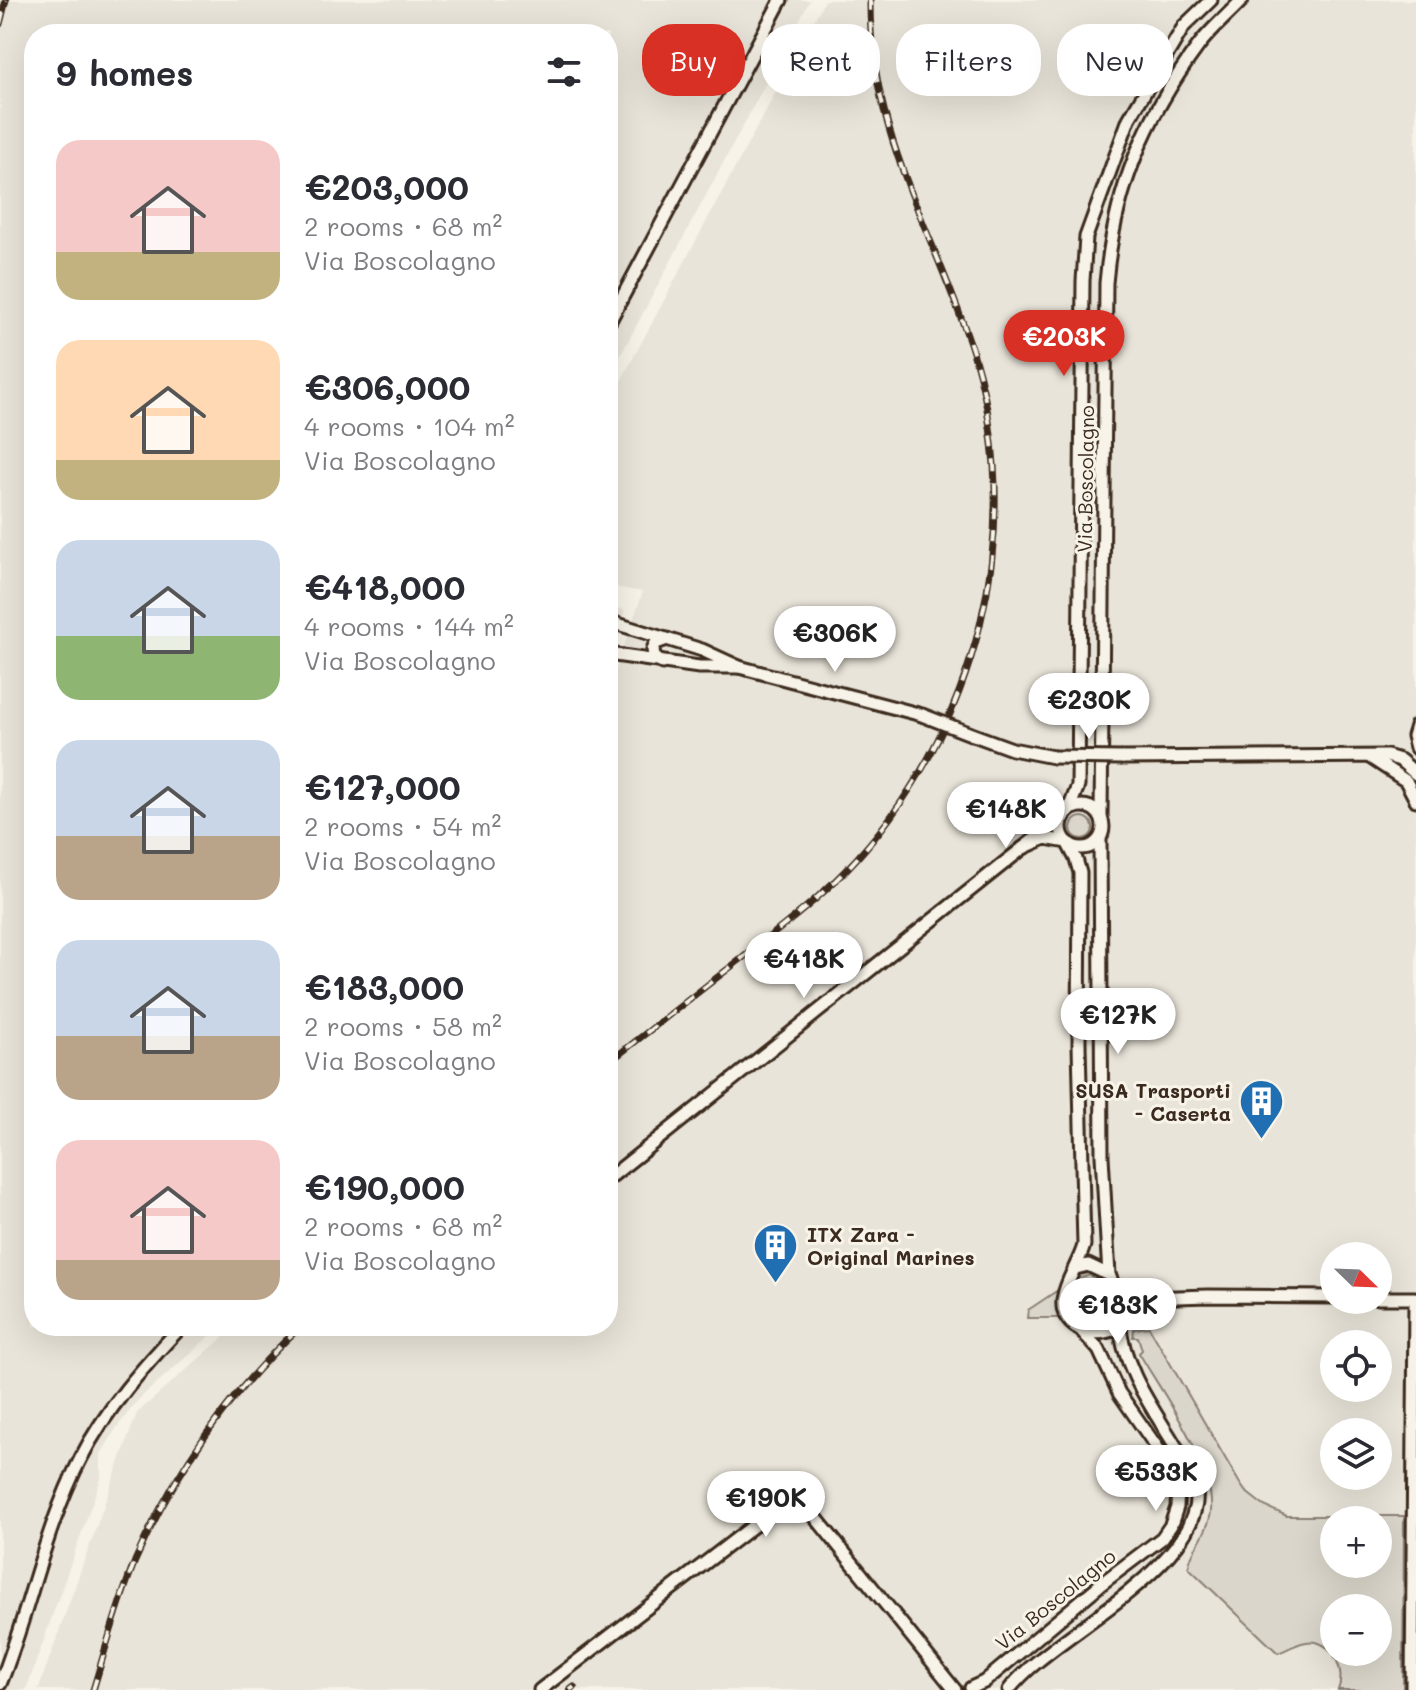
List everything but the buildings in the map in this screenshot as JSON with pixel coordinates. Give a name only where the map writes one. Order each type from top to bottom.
[{"type":"street","points":[[618,305],[781,0]]},
{"type":"street","name":"Via Boscolagno","points":[[967,1689],[984,1682],[1101,1584],[1162,1538],[1171,1525],[1177,1507],[1178,1488],[1158,1449],[1119,1393],[1099,1350],[1070,1323],[1063,1300],[1065,1287],[1084,1245],[1079,1045],[1080,873],[1061,829],[1078,786],[1086,237],[1129,119],[1184,26],[1211,0]]},
{"type":"street","name":"Via Boscolagno","points":[[1009,1690],[1035,1664],[1172,1553],[1193,1518],[1197,1495],[1192,1473],[1136,1382],[1125,1354],[1117,1299],[1109,1275],[1102,1156],[1100,839],[1104,825],[1101,816],[1106,283],[1110,240],[1123,188],[1148,123],[1201,43],[1242,0]]},
{"type":"street","points":[[618,624],[702,650],[739,667],[922,715],[1012,749],[1053,757],[1387,756],[1400,760],[1416,774]]},
{"type":"street","points":[[662,663],[654,657],[653,649],[656,643],[667,639]]},
{"type":"street","points":[[618,656],[699,667],[739,667]]},
{"type":"street","points":[[1416,726],[1413,736],[1416,748]]},
{"type":"street","points":[[1370,758],[1406,781],[1416,800]]},
{"type":"street","points":[[618,1171],[1066,813],[1081,805],[1101,816]]},
{"type":"street","points":[[1023,848],[1045,838],[1067,842],[1081,849],[1095,845],[1100,839]]},
{"type":"street","points":[[1076,1268],[1088,1265],[1109,1275]]},
{"type":"street","points":[[1117,1299],[1320,1297]]},
{"type":"street","points":[[1392,1298],[1415,1298],[1412,1690]]},
{"type":"street","points":[[1081,1330],[1102,1333],[1113,1330],[1119,1317]]},
{"type":"street","points":[[0,1684],[80,1458],[112,1409],[174,1336]]},
{"type":"street","points":[[540,1690],[796,1493],[955,1690]]},
{"type":"street","name":"Via Boscolagno","points":[[967,1689],[986,1690]]},
{"type":"shaded area","points":[[0,0],[810,0],[797,24],[761,24],[761,92],[618,360],[618,24],[24,24],[24,1336],[210,1336],[139,1399],[101,1454],[101,1478],[26,1690],[0,1690]]},
{"type":"shaded area","points":[[825,0],[1416,0],[1416,1690],[38,1690],[137,1413],[225,1336],[618,1336],[618,663],[643,592],[618,588],[618,386],[774,96],[880,96],[880,24],[812,24]]},
{"type":"shaded area","points":[[618,608],[625,610],[618,637]]},
{"type":"shaded area","points":[[1082,817],[1090,820],[1093,828],[1090,836],[1082,839],[1074,836],[1071,828],[1074,820]]},
{"type":"shaded area","points":[[1090,1275],[1107,1293],[1109,1304],[1103,1321],[1096,1324],[1087,1323],[1075,1315],[1073,1295],[1077,1279]]},
{"type":"shaded area","points":[[1058,1290],[1056,1302],[1060,1318],[1027,1318],[1028,1310]]},
{"type":"shaded area","points":[[1149,1327],[1245,1491],[1264,1506],[1287,1516],[1320,1516],[1320,1578],[1392,1578],[1392,1516],[1404,1516],[1403,1690],[1338,1690],[1338,1666],[1392,1666],[1392,1594],[1320,1594],[1320,1644],[1301,1643],[1278,1653],[1189,1568],[1209,1519],[1210,1492],[1196,1451],[1139,1353],[1142,1350],[1138,1337],[1133,1337],[1134,1329]]},
{"type":"railway","points":[[0,24],[6,0]]},
{"type":"railway","points":[[618,1055],[771,936],[844,872],[890,817],[929,757],[959,692],[980,624],[992,554],[995,483],[988,412],[970,343],[891,134],[872,47],[870,0]]},
{"type":"railway","points":[[93,1690],[135,1561],[167,1497],[228,1406],[291,1336]]},
{"type":"railway","points":[[570,1690],[574,1687]]},
{"type":"place","name":"SUSA Trasporti - Caserta","points":[[1262,1140]]},
{"type":"place","name":"ITX Zara - Original Marines","points":[[776,1284]]}]
